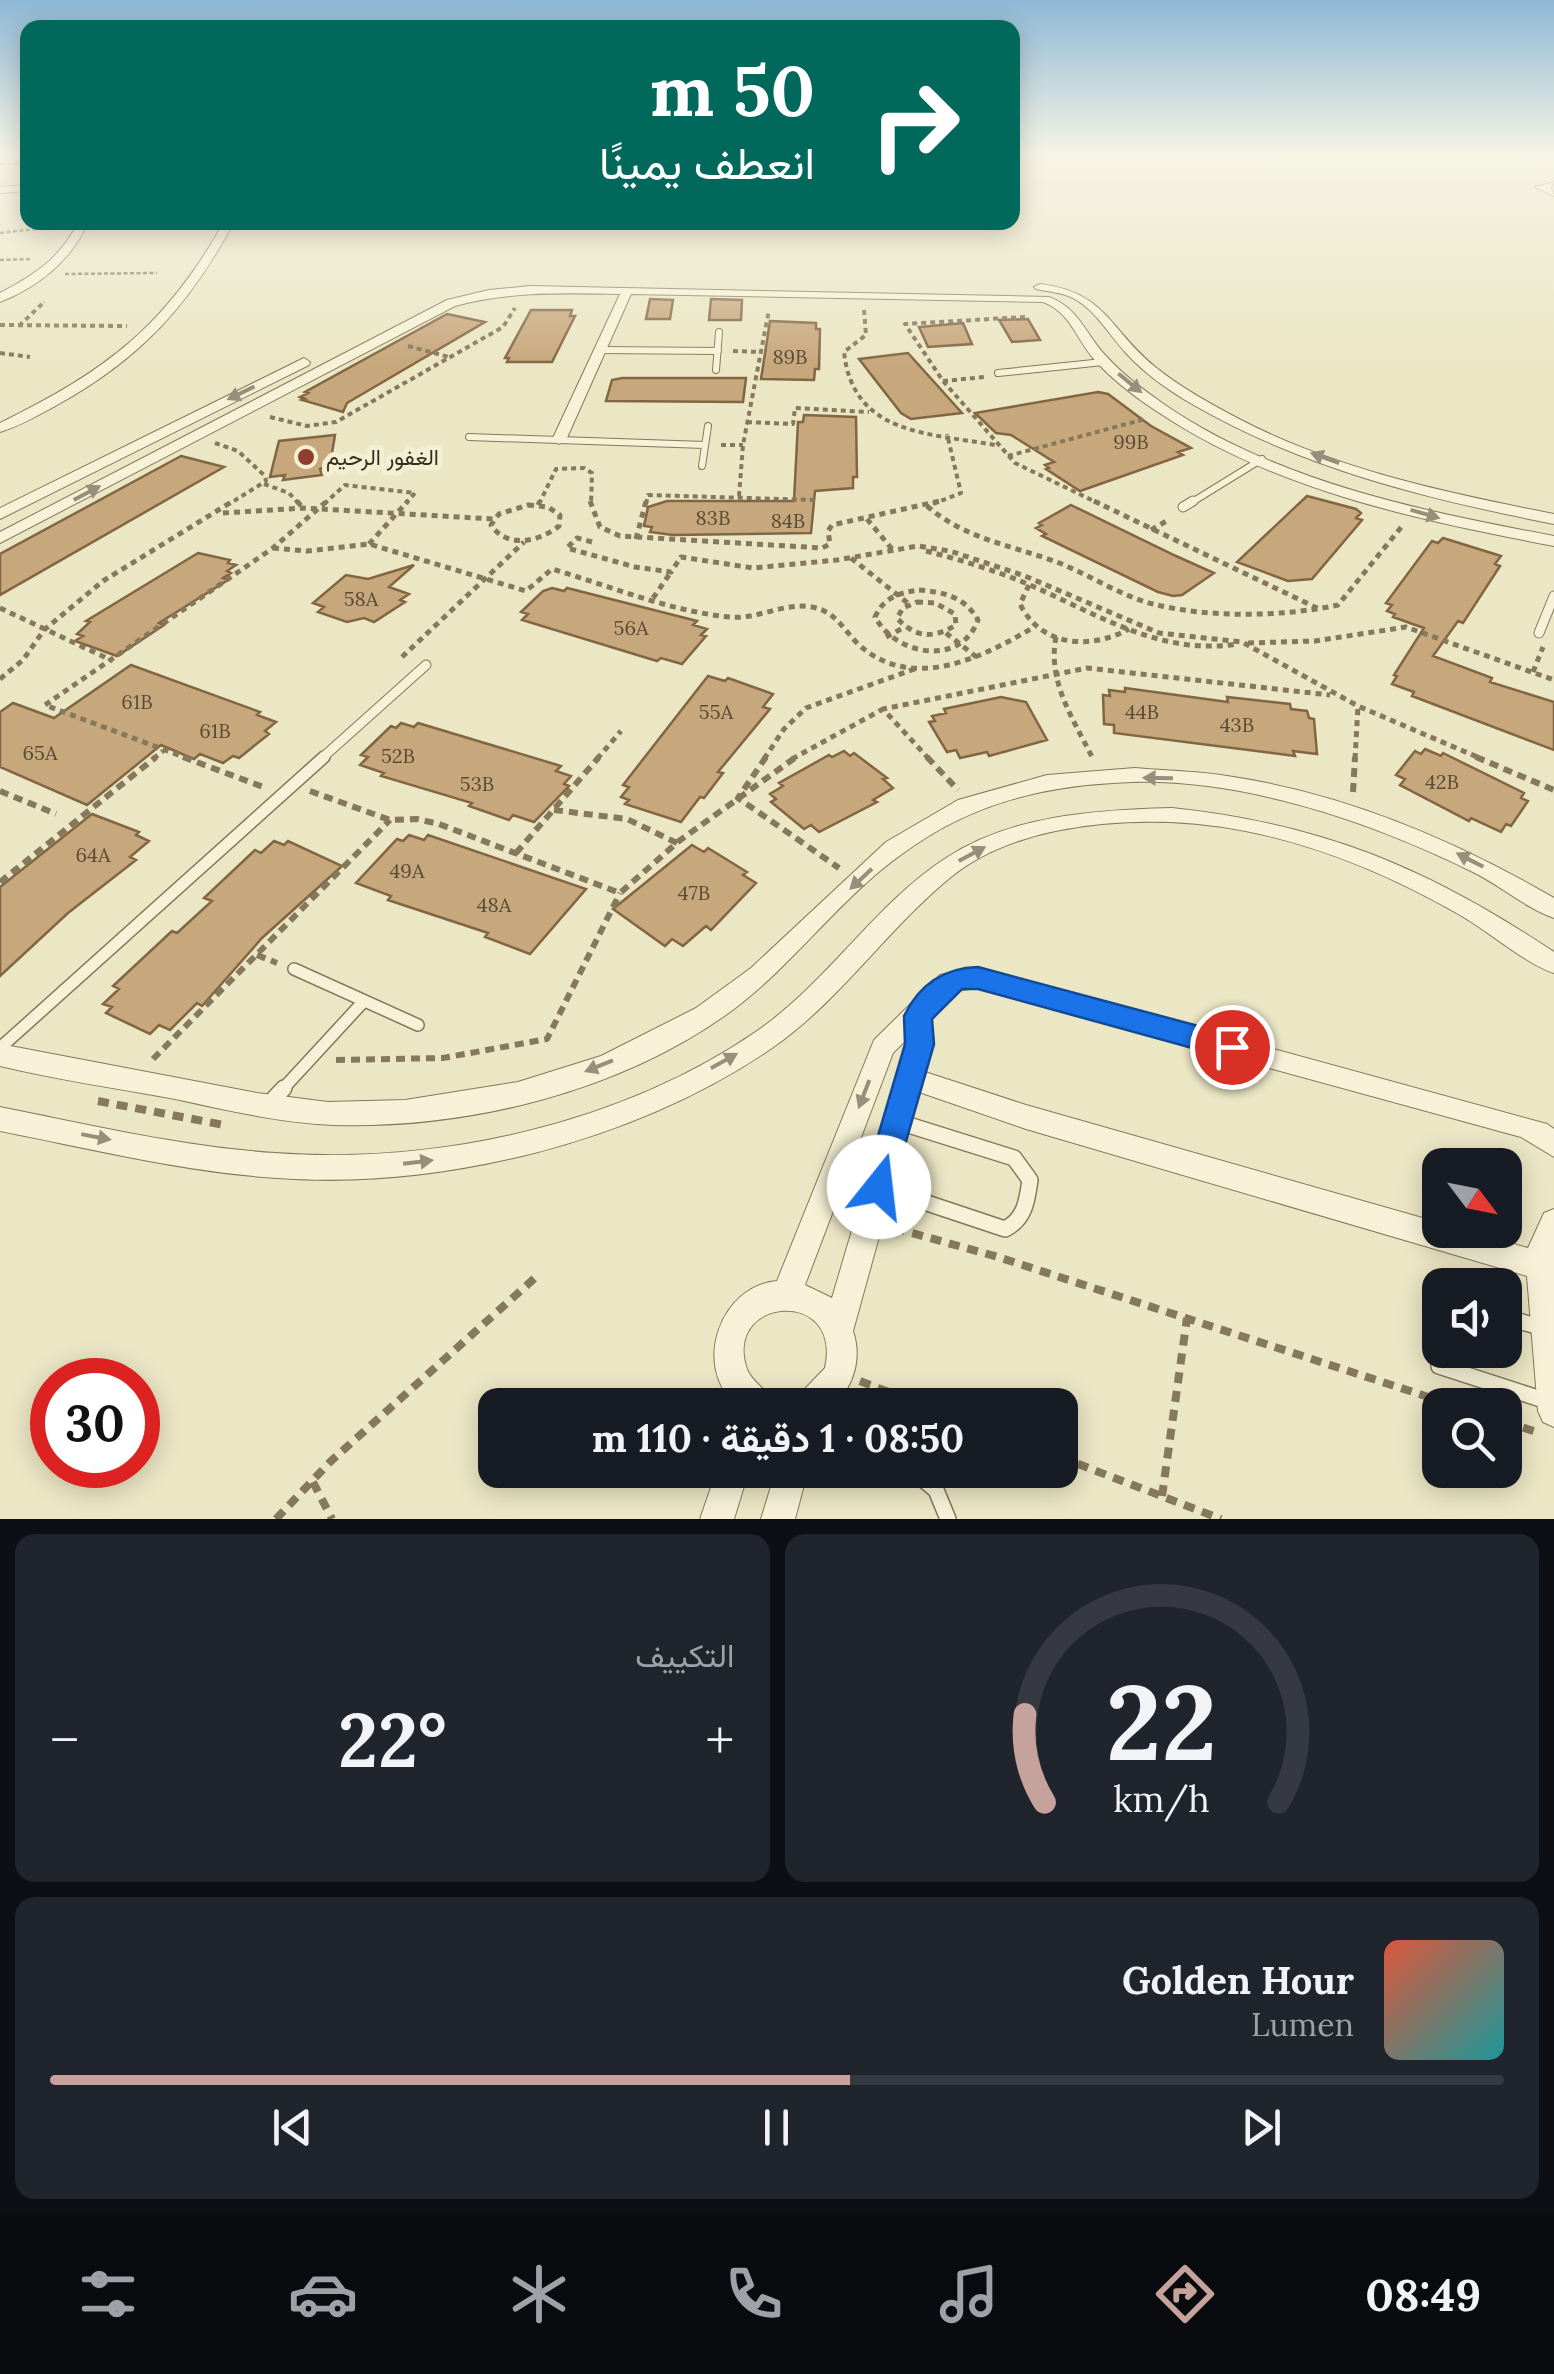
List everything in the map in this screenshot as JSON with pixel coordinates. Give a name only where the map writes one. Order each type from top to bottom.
[{"type":"street","points":[[0,298],[42,274],[76,240],[80,230]]},
{"type":"street","points":[[0,428],[90,383],[139,346],[193,282],[224,230]]},
{"type":"street","points":[[0,514],[428,301],[465,287],[540,276],[753,287],[772,292],[1037,297],[1065,306],[1103,362],[1168,412],[1262,459],[1414,511],[1554,541]]},
{"type":"street","points":[[0,538],[451,303],[530,288],[1052,288],[1089,300],[1144,365],[1196,401],[1268,438],[1471,504],[1554,520]]},
{"type":"street","points":[[560,440],[627,291]]},
{"type":"street","points":[[1080,327],[1108,324]]},
{"type":"street","points":[[170,429],[193,435]]},
{"type":"street","points":[[2,1056],[268,1106],[350,1113],[473,1102],[591,1070],[695,1021],[739,991],[896,846],[970,804],[1033,786],[1102,778],[1162,777],[1229,784],[1351,810],[1442,846],[1554,908]]},
{"type":"street","points":[[0,1119],[222,1160],[335,1168],[453,1158],[569,1131],[674,1089],[744,1051],[801,1012],[944,870],[978,849],[1048,826],[1086,820],[1145,816],[1200,819],[1334,848],[1440,891],[1492,920],[1554,964]]},
{"type":"street","points":[[787,1294],[877,1060],[893,1034],[918,1016],[948,982],[978,978],[1522,1126],[1538,1132],[1554,1145]]},
{"type":"street","points":[[829,1388],[839,1373],[842,1358],[838,1330],[920,1044],[918,1016]]},
{"type":"street","points":[[910,1078],[1026,1117],[1541,1266]]},
{"type":"street","points":[[1554,1222],[1544,1244],[1541,1266],[1554,1411]]},
{"type":"street","points":[[742,1388],[732,1377],[729,1343],[743,1313],[756,1302],[787,1294],[817,1304],[838,1330]]},
{"type":"street","points":[[717,1519],[728,1488]]},
{"type":"street","points":[[778,1519],[787,1488]]},
{"type":"lane","points":[[716,370],[719,332]]},
{"type":"lane","points":[[600,350],[718,351]]},
{"type":"lane","points":[[1001,373],[1103,362]]},
{"type":"lane","points":[[702,466],[708,426]]},
{"type":"lane","points":[[468,437],[705,445]]},
{"type":"lane","points":[[1183,508],[1262,459]]},
{"type":"lane","points":[[1539,633],[1554,596]]},
{"type":"lane","points":[[2,1056],[426,665]]},
{"type":"lane","points":[[294,969],[418,1024]]},
{"type":"lane","points":[[268,1106],[364,1000]]},
{"type":"lane","points":[[879,1187],[1005,1229],[1017,1224],[1024,1214],[1030,1180],[1014,1158],[898,1121]]},
{"type":"lane","points":[[1522,1322],[1547,1329]]},
{"type":"lane","points":[[1445,1368],[1553,1403]]},
{"type":"lane","points":[[937,1488],[948,1519]]},
{"type":"path","points":[[0,234],[30,230]]},
{"type":"path","points":[[42,274],[157,273]]},
{"type":"path","points":[[739,498],[742,446],[772,292]]},
{"type":"path","points":[[861,295],[867,330],[864,339],[844,352],[844,374],[848,387],[869,412],[888,422],[998,445]]},
{"type":"path","points":[[243,409],[298,426],[330,427],[503,327],[518,300]]},
{"type":"path","points":[[18,326],[44,302]]},
{"type":"path","points":[[16,313],[32,313]]},
{"type":"path","points":[[1038,316],[905,324],[943,381],[1008,456],[1038,476],[1322,610]]},
{"type":"path","points":[[2,327],[129,326]]},
{"type":"path","points":[[380,338],[449,357]]},
{"type":"path","points":[[718,351],[760,352]]},
{"type":"path","points":[[0,353],[30,357]]},
{"type":"path","points":[[943,381],[1001,373]]},
{"type":"path","points":[[747,422],[793,424],[795,408],[869,412]]},
{"type":"path","points":[[1008,456],[1168,412]]},
{"type":"path","points":[[538,505],[556,468],[588,469],[592,474],[590,500],[598,528],[617,537],[822,548],[830,544],[828,534],[832,526],[927,506],[961,493],[947,434]]},
{"type":"path","points":[[0,679],[23,660],[44,630],[103,581],[263,483],[266,478],[238,451],[193,435]]},
{"type":"path","points":[[705,445],[742,446]]},
{"type":"path","points":[[263,483],[288,493],[302,508]]},
{"type":"path","points":[[369,544],[415,493],[345,485],[273,548],[45,705],[163,751],[390,820],[428,820],[620,893]]},
{"type":"path","points":[[636,539],[648,495],[816,500]]},
{"type":"path","points":[[217,514],[319,508],[399,510],[494,519],[507,510],[538,505],[555,510],[561,520],[546,536],[524,541],[497,535],[492,530],[494,519]]},
{"type":"path","points":[[927,506],[954,528],[1052,561],[1154,604],[1322,610],[1343,601],[1414,511]]},
{"type":"path","points":[[866,519],[892,549]]},
{"type":"path","points":[[592,542],[577,538],[567,548],[634,567],[671,572]]},
{"type":"path","points":[[402,657],[524,541]]},
{"type":"path","points":[[273,548],[307,552],[369,544],[526,591],[552,569],[736,618],[790,606],[810,606],[836,616],[856,643],[870,654],[918,668],[940,668],[979,658],[1034,627]]},
{"type":"path","points":[[653,598],[681,558],[753,568],[851,558],[918,546],[1025,576],[1159,633],[1296,643],[1406,628],[1554,680]]},
{"type":"path","points":[[926,550],[1029,584],[1130,629],[1172,643],[1232,647],[1242,642]]},
{"type":"path","points":[[851,558],[909,604]]},
{"type":"path","points":[[1029,584],[1020,604],[1034,627],[1056,637],[1103,641],[1130,629]]},
{"type":"path","points":[[932,590],[964,602],[976,614],[978,627],[961,645],[940,650],[916,649],[886,637],[875,617],[881,604],[896,594],[932,590]]},
{"type":"path","points":[[950,609],[964,602]]},
{"type":"path","points":[[886,637],[903,628],[928,636],[946,633],[956,625],[950,609],[935,603],[909,604],[899,612],[903,628]]},
{"type":"path","points":[[0,608],[113,660]]},
{"type":"path","points":[[946,633],[979,658]]},
{"type":"path","points":[[1056,637],[1051,649],[1054,672],[1102,778]]},
{"type":"path","points":[[1242,642],[1358,706],[1554,790]]},
{"type":"path","points":[[738,798],[784,730],[806,708],[918,668]]},
{"type":"path","points":[[312,1058],[414,1063],[469,1057],[547,1039],[620,893],[677,843],[738,798],[844,726],[882,710],[1087,668],[1338,696]]},
{"type":"path","points":[[1351,810],[1358,706]]},
{"type":"path","points":[[882,710],[970,804]]},
{"type":"path","points":[[516,854],[620,731]]},
{"type":"path","points":[[0,882],[163,751]]},
{"type":"path","points":[[0,791],[56,814]]},
{"type":"path","points":[[738,798],[858,882]]},
{"type":"path","points":[[554,810],[627,819],[654,828],[677,843]]},
{"type":"path","points":[[132,1080],[390,820]]},
{"type":"path","points":[[90,1113],[100,1102]]},
{"type":"path","points":[[126,1120],[136,1108]]},
{"type":"path","points":[[166,1128],[174,1116]]},
{"type":"path","points":[[206,1135],[214,1124]]},
{"type":"path","points":[[870,1221],[998,1256],[1422,1395]]},
{"type":"path","points":[[276,1519],[312,1481],[536,1277]]},
{"type":"path","points":[[1162,1496],[1187,1318]]},
{"type":"path","points":[[839,1373],[878,1388]]},
{"type":"path","points":[[1522,1428],[1554,1438]]},
{"type":"path","points":[[1078,1465],[1221,1519]]},
{"type":"path","points":[[312,1481],[328,1504],[332,1519]]},
{"type":"building","points":[[650,299],[673,300],[670,319],[646,319]]},
{"type":"building","points":[[711,299],[742,300],[741,320],[709,320]]},
{"type":"building","points":[[531,310],[572,310],[570,316],[575,316],[552,362],[507,362],[509,358],[505,358]]},
{"type":"building","points":[[447,314],[485,322],[347,403],[343,412],[300,397],[308,393],[305,392]]},
{"type":"building","points":[[1028,319],[1040,340],[1012,342],[999,320]]},
{"type":"building","points":[[770,321],[816,323],[816,329],[820,329],[819,369],[815,369],[814,380],[761,379]]},
{"type":"building","points":[[963,323],[972,344],[928,347],[919,327]]},
{"type":"building","points":[[908,353],[962,413],[911,419],[901,413],[859,359]]},
{"type":"building","points":[[746,378],[743,402],[606,401],[612,380]]},
{"type":"building","points":[[1098,392],[1108,394],[1151,426],[1191,448],[1178,452],[1183,455],[1080,491],[1046,469],[1049,468],[1045,465],[1054,462],[1011,435],[996,433],[975,413]]},
{"type":"building","points":[[804,415],[856,417],[857,477],[853,477],[853,488],[815,491],[811,533],[673,535],[650,532],[652,527],[644,526],[648,507],[667,501],[794,501],[798,422],[803,422]]},
{"type":"building","name":"الغفور الرحيم","points":[[335,435],[330,465],[320,469],[322,475],[283,480],[285,475],[270,477],[279,441]]},
{"type":"building","points":[[181,456],[224,467],[0,595],[0,554]]},
{"type":"building","points":[[1307,496],[1356,509],[1361,513],[1356,518],[1362,520],[1312,579],[1288,581],[1237,562]]},
{"type":"building","points":[[1071,505],[1214,573],[1182,595],[1173,596],[1042,536],[1046,534],[1036,528],[1042,525],[1039,523]]},
{"type":"building","points":[[1443,538],[1501,556],[1495,564],[1500,566],[1463,623],[1458,621],[1433,656],[1492,678],[1490,682],[1554,702],[1554,750],[1412,696],[1414,692],[1392,684],[1424,628],[1393,617],[1395,614],[1387,611],[1392,605],[1386,603],[1432,541],[1438,543]]},
{"type":"building","points":[[198,553],[236,565],[223,578],[228,580],[159,623],[164,625],[117,656],[75,641],[83,636],[77,634],[90,622],[86,621]]},
{"type":"building","points":[[414,565],[389,587],[409,594],[400,600],[405,602],[374,622],[364,618],[347,622],[318,612],[324,607],[313,603],[346,575],[368,579]]},
{"type":"building","points":[[567,588],[697,621],[693,625],[707,629],[701,635],[706,636],[682,664],[661,658],[657,661],[522,620],[528,614],[521,612],[543,591]]},
{"type":"building","points":[[131,665],[260,712],[257,715],[276,722],[265,731],[269,734],[239,758],[233,756],[223,763],[200,754],[194,759],[161,745],[87,805],[0,767],[0,712],[13,703],[54,718]]},
{"type":"building","points":[[708,676],[725,681],[728,678],[773,694],[763,707],[770,709],[718,772],[723,773],[704,798],[700,797],[681,822],[625,804],[629,800],[621,797],[629,787],[623,785]]},
{"type":"building","points":[[1125,688],[1228,702],[1227,697],[1290,704],[1291,709],[1307,711],[1309,718],[1314,719],[1317,754],[1293,751],[1295,756],[1114,733],[1114,725],[1104,724],[1103,695],[1110,696],[1109,690],[1125,692]]},
{"type":"building","points":[[1001,697],[1026,702],[1047,740],[989,756],[987,752],[960,758],[956,750],[947,752],[929,722],[935,721],[932,716],[946,713],[944,709]]},
{"type":"building","points":[[401,723],[414,727],[418,723],[561,766],[556,771],[571,776],[564,784],[569,786],[534,822],[513,815],[509,820],[469,806],[472,803],[381,776],[384,773],[360,765],[368,757],[361,755],[391,726],[396,728]]},
{"type":"building","points":[[1425,749],[1441,756],[1443,753],[1524,793],[1521,798],[1528,801],[1511,826],[1506,824],[1501,832],[1471,818],[1469,821],[1400,785],[1405,779],[1396,775],[1415,751],[1421,754]]},
{"type":"building","points":[[844,751],[850,756],[854,753],[887,778],[883,779],[893,788],[873,800],[877,802],[819,832],[811,825],[804,829],[771,802],[776,799],[770,794],[783,786],[779,783],[829,755]]},
{"type":"building","points":[[92,814],[139,832],[136,835],[149,841],[130,857],[136,860],[68,913],[0,976],[0,887]]},
{"type":"building","points":[[409,835],[424,840],[428,835],[586,889],[530,954],[485,937],[488,933],[388,900],[391,896],[356,883],[397,839],[403,841]]},
{"type":"building","points":[[274,841],[284,845],[288,841],[342,866],[262,938],[202,1006],[197,1003],[170,1030],[159,1025],[150,1034],[106,1013],[112,1007],[103,1004],[119,989],[113,986],[172,931],[177,933],[212,901],[204,898],[255,850],[261,853]]},
{"type":"building","points":[[692,845],[704,852],[708,848],[747,872],[743,875],[756,883],[711,930],[706,926],[683,946],[672,939],[665,946],[613,909]]},
{"type":"place","name":"الغفور الرحيم","points":[[306,457]]},
{"type":"route","points":[[879,1187],[920,1044],[918,1016],[948,982],[957,978],[978,978],[1232,1047]]}]
